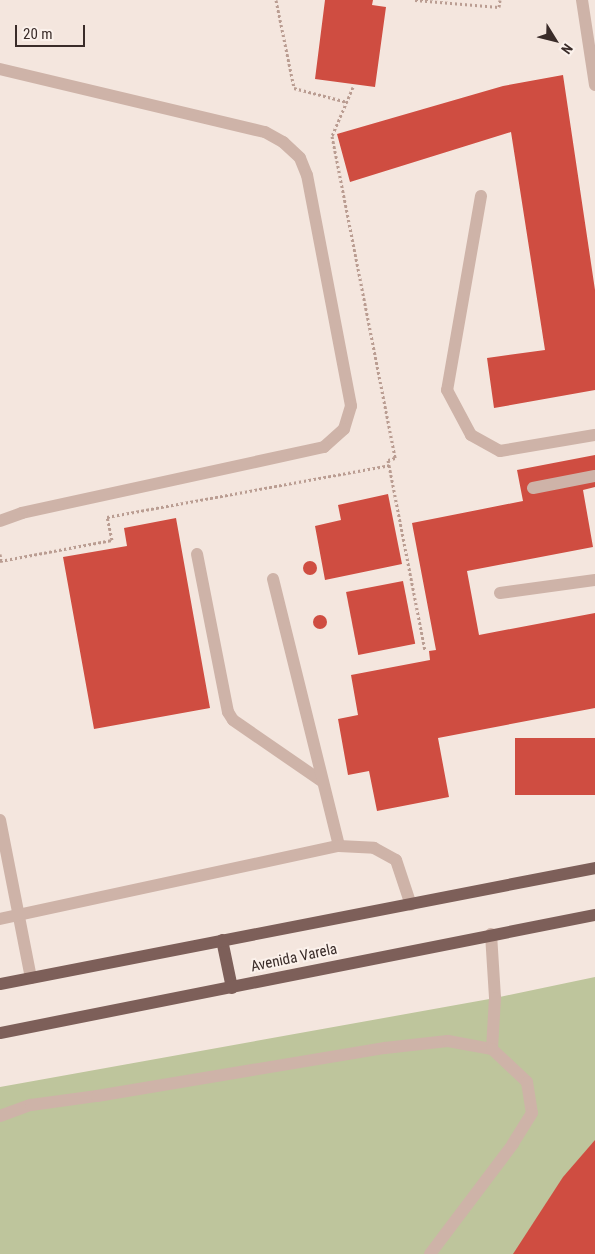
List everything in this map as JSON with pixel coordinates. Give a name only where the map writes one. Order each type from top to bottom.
[{"type":"main road","name":"Avenida Varela","points":[[0,984],[595,868]]},
{"type":"main road","name":"Avenida Varela","points":[[0,1033],[232,988],[491,934],[595,915]]},
{"type":"main road","points":[[222,940],[232,988]]},
{"type":"street","points":[[582,0],[595,85]]},
{"type":"street","points":[[0,69],[265,132],[283,142],[300,158],[307,175],[351,406],[344,429],[324,447],[22,513],[0,521]]},
{"type":"street","points":[[481,196],[447,390],[471,435],[500,451],[595,435]]},
{"type":"street","points":[[533,488],[595,476]]},
{"type":"street","points":[[197,554],[228,712],[232,720],[323,782]]},
{"type":"street","points":[[273,579],[339,846]]},
{"type":"street","points":[[500,593],[595,580]]},
{"type":"street","points":[[0,820],[31,978]]},
{"type":"street","points":[[0,919],[339,846],[374,848],[396,860],[411,905]]},
{"type":"street","points":[[491,934],[495,998],[492,1049]]},
{"type":"street","points":[[0,1116],[30,1105],[97,1096],[385,1048],[448,1041],[492,1049],[527,1082],[532,1113],[513,1144],[430,1254]]},
{"type":"path","points":[[276,0],[294,88],[347,102]]},
{"type":"path","points":[[415,0],[499,6],[500,0]]},
{"type":"path","points":[[353,87],[332,136],[395,458],[388,460],[425,650]]},
{"type":"path","points":[[0,554],[0,561],[112,540],[107,517],[389,465]]},
{"type":"green space","points":[[595,977],[595,1254],[0,1254],[0,1087],[495,998]]},
{"type":"building","points":[[325,0],[373,0],[372,5],[386,7],[375,87],[315,79]]},
{"type":"building","points":[[563,75],[595,290],[595,390],[494,408],[487,358],[545,350],[511,132],[350,182],[337,134],[503,86]]},
{"type":"building","points":[[595,455],[595,487],[583,490],[593,547],[467,571],[479,635],[595,613],[595,708],[438,738],[449,797],[377,811],[369,771],[348,775],[338,719],[358,715],[351,675],[430,660],[429,651],[436,650],[412,523],[523,501],[517,470]]},
{"type":"building","points":[[388,494],[402,564],[325,580],[315,526],[341,520],[338,505]]},
{"type":"building","points":[[176,518],[210,708],[94,729],[63,557],[127,546],[124,528]]},
{"type":"building","points":[[307,561],[313,561],[317,568],[313,575],[307,575],[303,571],[303,565]]},
{"type":"building","points":[[403,581],[415,644],[358,655],[346,592]]},
{"type":"building","points":[[317,615],[323,615],[327,622],[323,629],[317,629],[313,625],[313,619]]},
{"type":"building","points":[[515,738],[595,738],[595,795],[515,795]]},
{"type":"building","points":[[595,1140],[595,1254],[513,1254],[563,1177]]}]
